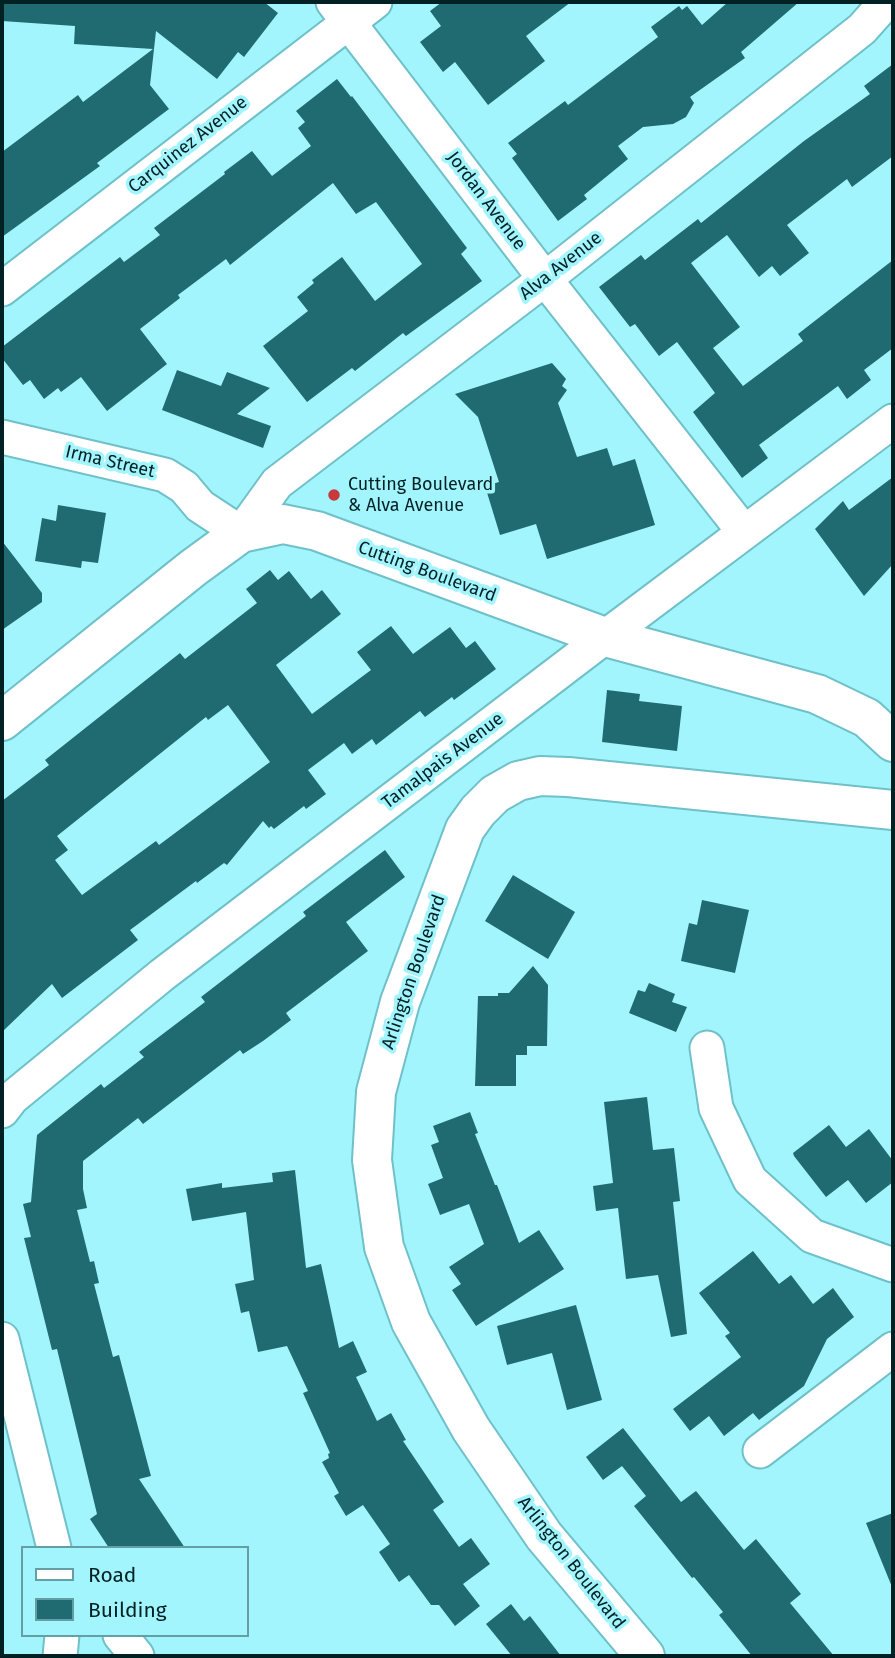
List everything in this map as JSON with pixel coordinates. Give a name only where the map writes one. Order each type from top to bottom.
[{"type":"main road","name":"Cutting Boulevard","points":[[2,721],[193,568],[241,533],[283,524],[317,531],[604,637],[817,694],[867,718],[893,742]]},
{"type":"main road","name":"Arlington Boulevard","points":[[645,1656],[544,1536],[471,1429],[411,1322],[384,1247],[372,1160],[376,1092],[400,1002],[465,829],[495,794],[518,781],[540,776],[568,777],[893,810]]},
{"type":"street","name":"Alva Avenue","points":[[241,533],[276,483],[545,279],[862,29],[886,2]]},
{"type":"street","name":"Jordan Avenue","points":[[353,8],[545,279],[744,533]]},
{"type":"street","name":"Carquinez Avenue","points":[[2,289],[353,8]]},
{"type":"street","name":"Tamalpais Avenue","points":[[2,1111],[12,1098],[162,975],[604,637],[893,421]]},
{"type":"street","name":"Irma Street","points":[[2,437],[165,475],[184,487],[200,506],[241,533]]},
{"type":"street","points":[[707,1048],[716,1108],[750,1180],[812,1236],[893,1265]]},
{"type":"street","points":[[2,1339],[54,1546]]},
{"type":"street","points":[[760,1451],[893,1349]]},
{"type":"street","points":[[60,1656],[62,1637]]},
{"type":"street","points":[[122,1637],[137,1656]]},
{"type":"building","points":[[2,2],[264,2],[278,13],[244,57],[238,52],[217,79],[156,31],[150,85],[169,109],[97,163],[100,166],[2,237],[2,152],[78,95],[83,102],[153,49],[74,44],[75,26],[2,21]]},
{"type":"building","points":[[442,2],[571,2],[526,36],[545,61],[488,105],[455,62],[443,72],[420,42],[441,26],[430,11]]},
{"type":"building","points":[[728,2],[799,2],[741,52],[745,58],[690,97],[694,103],[686,117],[673,124],[643,127],[618,146],[628,159],[584,195],[587,199],[558,221],[512,158],[517,154],[508,143],[565,101],[568,105],[658,37],[651,27],[679,6],[682,10],[687,6],[702,25]]},
{"type":"building","points":[[893,64],[893,156],[852,187],[847,179],[787,225],[809,253],[780,276],[772,266],[759,277],[727,235],[691,263],[740,327],[713,348],[743,386],[803,341],[798,334],[893,260],[893,348],[864,370],[871,380],[847,399],[838,386],[759,445],[768,458],[742,478],[693,412],[715,393],[707,382],[677,342],[659,356],[635,324],[630,327],[599,287],[641,255],[645,260],[698,219],[701,223],[804,141],[870,94],[864,86]]},
{"type":"building","points":[[337,79],[467,248],[461,254],[482,281],[406,336],[403,333],[355,371],[352,368],[307,402],[263,346],[308,311],[297,297],[314,283],[312,280],[342,257],[375,301],[422,264],[376,202],[356,214],[333,183],[230,265],[226,259],[178,295],[180,298],[140,329],[167,364],[107,411],[81,377],[61,392],[58,388],[44,399],[30,380],[23,385],[2,358],[2,347],[120,257],[124,262],[160,235],[154,228],[252,151],[272,176],[311,146],[298,128],[305,122],[296,111]]},
{"type":"building","points":[[552,363],[566,379],[562,386],[567,390],[558,403],[577,457],[607,448],[613,466],[635,459],[655,525],[547,559],[536,524],[500,535],[485,486],[499,482],[478,417],[455,394]]},
{"type":"building","points":[[177,370],[221,386],[227,372],[270,388],[237,414],[271,426],[263,448],[162,410]]},
{"type":"building","points":[[893,477],[893,564],[864,596],[815,529],[843,501],[849,510]]},
{"type":"building","points":[[58,505],[106,513],[98,563],[82,561],[81,568],[35,561],[42,518],[56,521]]},
{"type":"building","points":[[2,541],[42,593],[42,602],[2,630]]},
{"type":"building","points":[[270,570],[278,580],[289,571],[311,599],[322,590],[341,614],[276,665],[312,714],[371,670],[357,652],[391,626],[413,654],[450,627],[466,648],[475,641],[496,669],[454,700],[452,697],[425,717],[420,711],[376,745],[372,739],[352,754],[344,743],[308,770],[326,794],[306,809],[304,806],[274,829],[271,826],[269,828],[263,821],[227,865],[224,863],[197,883],[196,881],[130,930],[138,940],[62,998],[52,984],[2,1032],[2,801],[49,765],[45,760],[180,653],[185,659],[257,603],[246,589]],"holes":[[[228,705],[270,762],[159,845],[156,841],[82,895],[55,860],[68,850],[57,836],[206,717],[208,720]]]},
{"type":"building","points":[[607,690],[640,694],[639,701],[682,706],[677,751],[602,742]]},
{"type":"building","points":[[385,850],[405,877],[346,922],[368,951],[286,1013],[291,1020],[243,1054],[240,1050],[143,1124],[138,1118],[83,1161],[83,1189],[87,1208],[77,1210],[90,1262],[94,1261],[99,1283],[94,1284],[113,1357],[119,1355],[151,1476],[139,1479],[184,1546],[108,1546],[90,1519],[97,1514],[57,1349],[52,1350],[24,1238],[31,1237],[23,1204],[31,1202],[37,1135],[101,1084],[104,1088],[144,1057],[139,1052],[205,1002],[201,997],[306,916],[303,912]]},
{"type":"building","points":[[513,875],[575,912],[548,959],[485,921]]},
{"type":"building","points":[[702,900],[749,910],[735,973],[681,961],[689,923],[697,925]]},
{"type":"building","points":[[533,966],[548,985],[547,1046],[527,1046],[527,1055],[516,1055],[516,1086],[475,1086],[478,996],[509,993]]},
{"type":"building","points":[[649,983],[675,994],[672,1002],[687,1007],[676,1032],[629,1013],[638,990],[645,992]]},
{"type":"building","points":[[647,1097],[653,1150],[674,1148],[680,1201],[673,1202],[687,1334],[671,1337],[658,1275],[626,1279],[618,1208],[596,1211],[593,1186],[613,1183],[604,1102]]},
{"type":"building","points":[[470,1112],[478,1133],[475,1134],[519,1243],[539,1230],[564,1269],[476,1326],[452,1290],[461,1284],[449,1267],[484,1244],[469,1204],[440,1215],[428,1184],[443,1178],[431,1145],[439,1142],[433,1126]]},
{"type":"building","points":[[829,1125],[846,1147],[869,1129],[893,1161],[893,1182],[866,1203],[848,1180],[826,1197],[794,1156],[793,1153]]},
{"type":"building","points":[[295,1170],[306,1268],[321,1264],[339,1348],[353,1341],[367,1372],[356,1377],[377,1421],[391,1413],[406,1440],[403,1441],[444,1502],[433,1510],[459,1547],[471,1538],[490,1564],[463,1584],[480,1606],[455,1626],[439,1605],[431,1605],[409,1575],[399,1582],[379,1552],[390,1544],[363,1505],[346,1516],[334,1496],[339,1493],[322,1462],[329,1458],[330,1453],[303,1393],[308,1391],[287,1346],[258,1352],[249,1311],[241,1313],[235,1284],[254,1280],[246,1212],[192,1221],[186,1189],[222,1183],[222,1188],[273,1182],[272,1173]]},
{"type":"building","points":[[753,1251],[779,1284],[791,1275],[813,1304],[833,1288],[854,1317],[827,1339],[804,1386],[759,1420],[753,1413],[724,1436],[709,1416],[690,1431],[673,1409],[741,1357],[725,1336],[730,1333],[699,1293]]},
{"type":"building","points":[[576,1305],[602,1400],[567,1410],[552,1353],[507,1365],[497,1326]]},
{"type":"building","points":[[623,1428],[681,1502],[696,1491],[744,1550],[756,1539],[801,1594],[790,1603],[834,1656],[752,1656],[719,1615],[723,1612],[634,1506],[646,1496],[622,1466],[603,1480],[586,1457]]},
{"type":"building","points":[[893,1513],[893,1587],[892,1587],[866,1523]]},
{"type":"building","points":[[511,1604],[524,1621],[530,1616],[561,1656],[512,1656],[486,1624]]},
{"type":"place","name":"Cutting Boulevard & Alva Avenue","points":[[334,495]]}]
